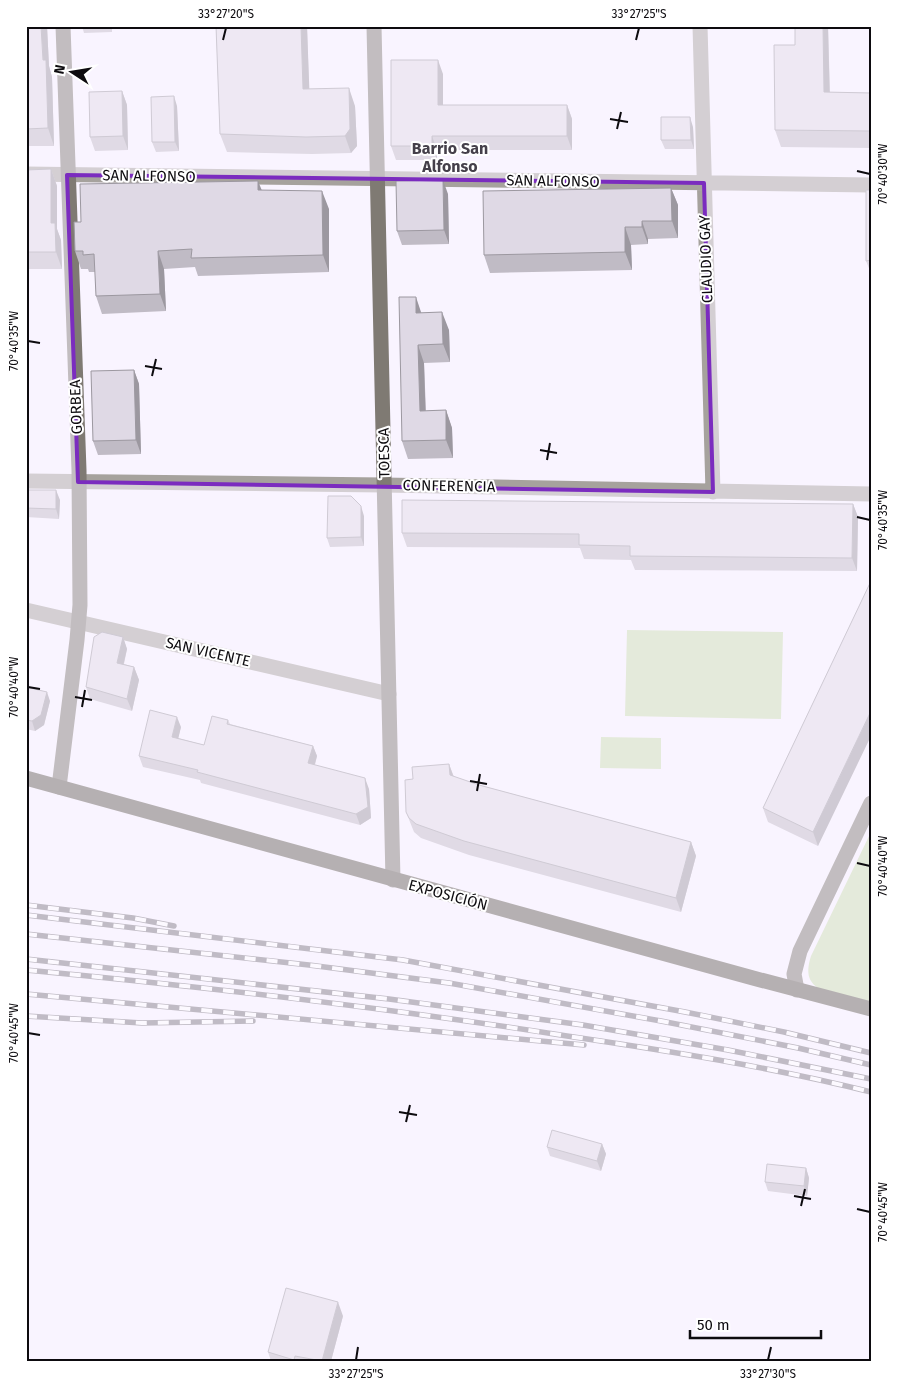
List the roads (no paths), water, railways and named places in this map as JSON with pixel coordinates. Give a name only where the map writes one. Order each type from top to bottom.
[{"type":"main road","name":"EXPOSICIÓN","points":[[26,778],[393,880],[871,1009]]},
{"type":"street","name":"GORBEA","points":[[59,788],[79,622],[78,482],[63,26]]},
{"type":"street","name":"TOESCA","points":[[374,26],[393,880]]},
{"type":"street","name":"CLAUDIO GAY","points":[[700,26],[713,492]]},
{"type":"street","name":"SAN ALFONSO","points":[[26,174],[871,185]]},
{"type":"street","name":"CONFERENCIA","points":[[26,481],[384,485],[871,494]]},
{"type":"street","name":"SAN VICENTE","points":[[26,610],[389,694]]},
{"type":"street","points":[[798,990],[794,974],[800,951],[871,803]]},
{"type":"railway","points":[[26,905],[133,918],[174,926]]},
{"type":"railway","points":[[26,915],[403,960],[685,1012],[784,1032],[871,1053]]},
{"type":"railway","points":[[26,934],[309,965],[449,983],[661,1021],[798,1048],[871,1065]]},
{"type":"railway","points":[[26,959],[389,999],[583,1025],[728,1050],[871,1079]]},
{"type":"railway","points":[[26,970],[297,999],[432,1016],[720,1060],[871,1092]]},
{"type":"railway","points":[[26,994],[584,1045]]},
{"type":"railway","points":[[26,1016],[142,1023],[253,1021]]},
{"type":"district","name":"Barrio San Alfonso","points":[[450,157]]}]
